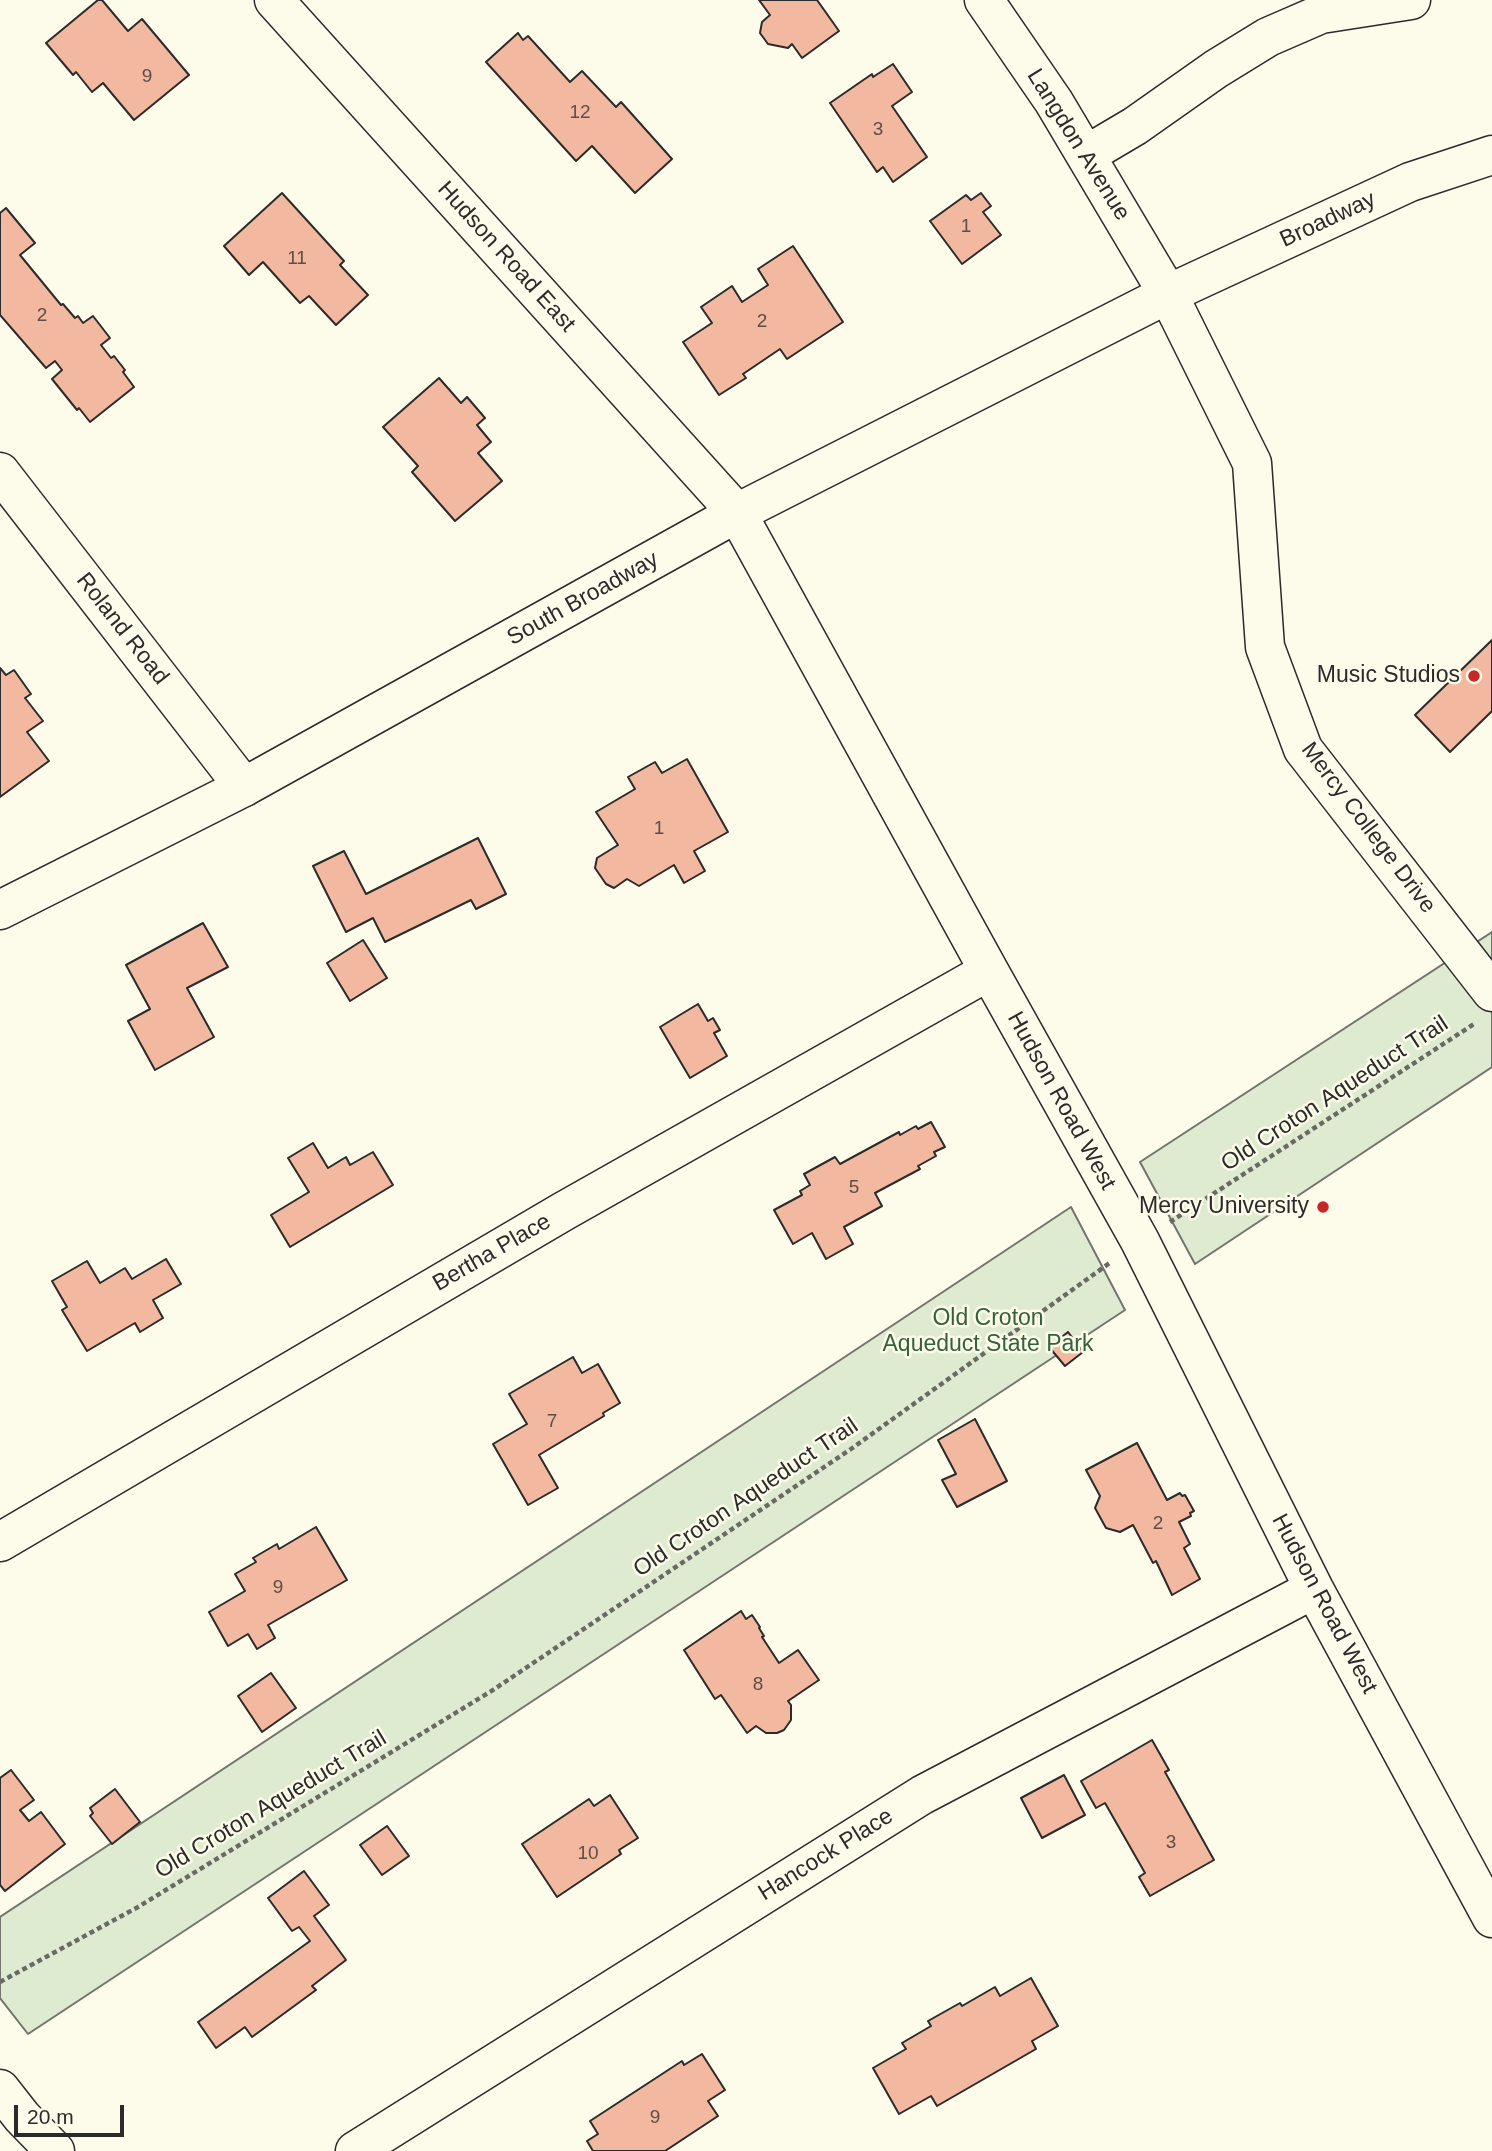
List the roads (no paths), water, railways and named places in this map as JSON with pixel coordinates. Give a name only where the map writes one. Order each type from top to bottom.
[{"type":"street","name":"Hudson Road East","points":[[274,0],[737,513]]},
{"type":"street","name":"Langdon Avenue","points":[[984,0],[1054,102],[1168,294]]},
{"type":"street","points":[[1086,155],[1135,126],[1216,69],[1268,37],[1321,14],[1411,0]]},
{"type":"street","name":"Broadway","points":[[1168,294],[1410,182],[1492,155]]},
{"type":"street","name":"South Broadway","points":[[0,910],[244,787],[737,513],[1168,294]]},
{"type":"street","name":"Mercy College Drive","points":[[1168,294],[1252,463],[1265,647],[1303,749],[1486,1006]]},
{"type":"street","name":"Roland Road","points":[[0,472],[244,787]]},
{"type":"street","name":"Hudson Road West","points":[[737,513],[1140,1241],[1314,1589],[1492,1918]]},
{"type":"street","name":"Bertha Place","points":[[0,1542],[564,1210],[989,971]]},
{"type":"street","name":"Hancock Place","points":[[355,2151],[922,1795],[1314,1589]]},
{"type":"street","points":[[0,2089],[22,2117],[55,2151]]},
{"type":"place","name":"Music Studios","points":[[1474,676]]},
{"type":"place","name":"Mercy University","points":[[1323,1207]]},
{"type":"park label","name":"Old Croton Aqueduct State Park","points":[[988,1332]]}]
